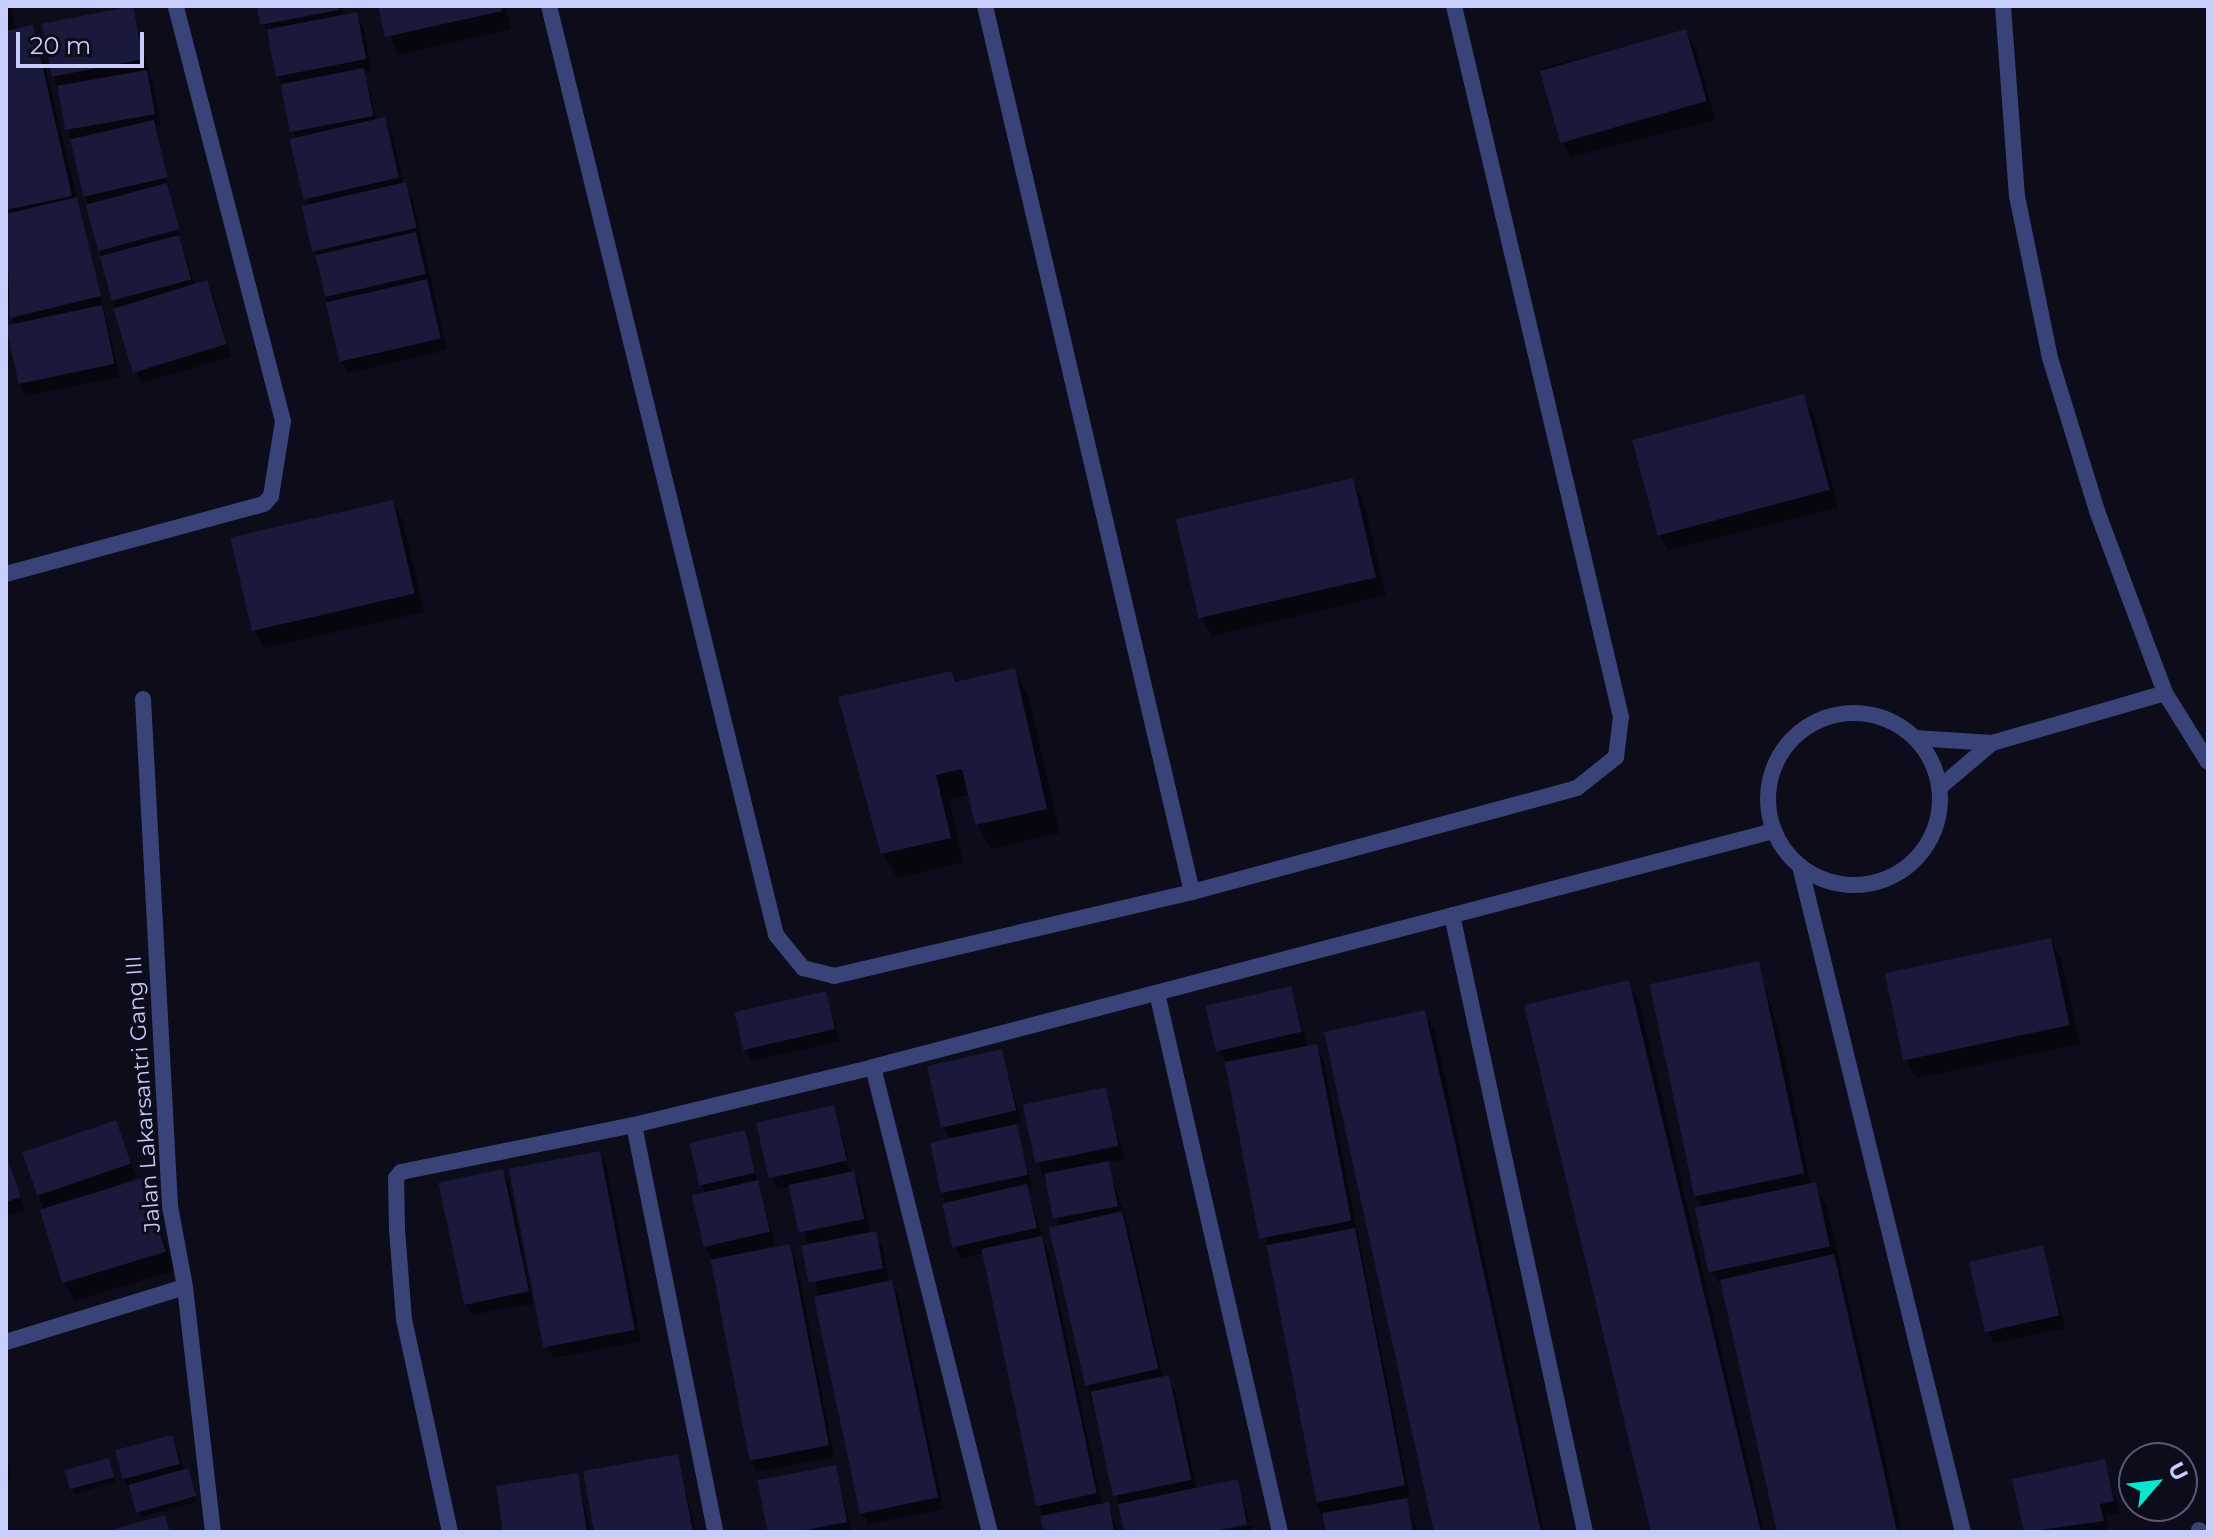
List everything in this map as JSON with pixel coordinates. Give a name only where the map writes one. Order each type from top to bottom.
[{"type":"street","points":[[6,574],[264,504],[271,496],[283,421],[176,6]]},
{"type":"street","points":[[549,6],[776,935],[803,968],[834,976],[1192,892],[1577,788],[1616,757],[1621,717],[1454,6]]},
{"type":"street","points":[[985,6],[1192,892]]},
{"type":"street","points":[[2003,6],[2017,196],[2050,358],[2097,511],[2165,693],[2208,762]]},
{"type":"street","points":[[1915,738],[1992,743],[2165,693]]},
{"type":"street","name":"Jalan Lakarsantri Gang III","points":[[143,699],[159,1054],[170,1206],[185,1287],[213,1532]]},
{"type":"street","points":[[1839,713],[1867,714],[1892,722],[1915,738],[1930,760],[1939,788],[1938,818],[1927,844],[1908,867],[1883,881],[1854,886],[1825,881],[1800,866],[1774,831],[1768,787],[1777,761],[1792,739],[1813,722],[1839,713]]},
{"type":"street","points":[[1939,788],[1992,743]]},
{"type":"street","points":[[450,1532],[404,1320],[396,1178],[408,1170],[634,1125],[873,1067],[1774,831]]},
{"type":"street","points":[[1800,866],[1963,1532]]},
{"type":"street","points":[[1452,915],[1585,1532]]},
{"type":"street","points":[[1157,993],[1280,1532]]},
{"type":"street","points":[[873,1067],[990,1532]]},
{"type":"street","points":[[634,1125],[715,1532]]},
{"type":"street","points":[[6,1342],[185,1287]]},
{"type":"building","points":[[133,6],[143,59],[52,77],[42,24]]},
{"type":"building","points":[[257,6],[338,6],[339,10],[260,25]]},
{"type":"building","points":[[378,6],[501,6],[502,11],[385,37]]},
{"type":"building","points":[[357,12],[366,59],[276,77],[267,30]]},
{"type":"building","points":[[33,25],[72,196],[6,210],[6,31]]},
{"type":"building","points":[[1686,29],[1707,101],[1561,143],[1540,71]]},
{"type":"building","points":[[364,68],[373,116],[290,132],[281,84]]},
{"type":"building","points":[[147,70],[155,114],[65,130],[57,86]]},
{"type":"building","points":[[385,117],[399,177],[303,199],[290,139]]},
{"type":"building","points":[[154,120],[167,177],[83,197],[70,139]]},
{"type":"building","points":[[406,182],[417,228],[312,252],[302,206]]},
{"type":"building","points":[[167,183],[179,229],[98,251],[86,205]]},
{"type":"building","points":[[77,197],[101,296],[10,318],[6,214]]},
{"type":"building","points":[[416,232],[426,274],[325,297],[316,255]]},
{"type":"building","points":[[179,235],[191,279],[112,301],[100,256]]},
{"type":"building","points":[[427,279],[441,338],[339,362],[326,302]]},
{"type":"building","points":[[207,280],[227,344],[133,373],[113,309]]},
{"type":"building","points":[[102,305],[114,364],[19,384],[6,325]]},
{"type":"building","points":[[1804,394],[1830,490],[1658,536],[1632,440]]},
{"type":"building","points":[[1353,478],[1376,577],[1199,618],[1176,519]]},
{"type":"building","points":[[393,500],[415,594],[252,631],[230,538]]},
{"type":"building","points":[[1015,668],[1047,809],[975,825],[962,769],[936,775],[951,838],[881,854],[838,697],[952,671],[955,682]]},
{"type":"building","points":[[2051,938],[2070,1025],[1903,1060],[1885,973]]},
{"type":"building","points":[[1759,961],[1804,1173],[1695,1197],[1649,984]]},
{"type":"building","points":[[1629,980],[1761,1532],[1651,1532],[1524,1005]]},
{"type":"building","points":[[1291,986],[1302,1032],[1216,1052],[1205,1006]]},
{"type":"building","points":[[826,991],[835,1029],[743,1050],[734,1012]]},
{"type":"building","points":[[1425,1010],[1541,1532],[1434,1532],[1324,1032]]},
{"type":"building","points":[[1317,1044],[1351,1221],[1259,1239],[1225,1062]]},
{"type":"building","points":[[1002,1049],[1016,1110],[941,1128],[927,1066]]},
{"type":"building","points":[[1106,1087],[1118,1146],[1035,1163],[1023,1105]]},
{"type":"building","points":[[834,1105],[847,1161],[769,1179],[756,1123]]},
{"type":"building","points":[[116,1120],[131,1163],[37,1196],[22,1152]]},
{"type":"building","points":[[1017,1124],[1028,1175],[941,1193],[930,1143]]},
{"type":"building","points":[[745,1130],[755,1173],[699,1186],[689,1143]]},
{"type":"building","points":[[600,1151],[635,1330],[543,1347],[509,1169]]},
{"type":"building","points":[[6,1154],[21,1197],[6,1202]]},
{"type":"building","points":[[1109,1161],[1118,1206],[1053,1219],[1044,1174]]},
{"type":"building","points":[[503,1169],[529,1291],[464,1305],[438,1183]]},
{"type":"building","points":[[854,1171],[864,1219],[799,1233],[788,1185]]},
{"type":"building","points":[[143,1178],[166,1252],[62,1283],[40,1210]]},
{"type":"building","points":[[758,1180],[770,1232],[704,1247],[692,1195]]},
{"type":"building","points":[[1816,1182],[1830,1247],[1708,1272],[1695,1208]]},
{"type":"building","points":[[1027,1184],[1037,1228],[952,1247],[942,1204]]},
{"type":"building","points":[[1122,1211],[1158,1369],[1085,1386],[1049,1228]]},
{"type":"building","points":[[1355,1228],[1405,1485],[1317,1502],[1267,1245]]},
{"type":"building","points":[[876,1231],[883,1268],[809,1283],[801,1246]]},
{"type":"building","points":[[1042,1236],[1097,1493],[1036,1506],[981,1249]]},
{"type":"building","points":[[790,1244],[829,1445],[750,1461],[710,1259]]},
{"type":"building","points":[[2043,1245],[2059,1315],[1985,1332],[1969,1262]]},
{"type":"building","points":[[1834,1254],[1897,1532],[1777,1532],[1720,1280]]},
{"type":"building","points":[[892,1280],[938,1497],[860,1514],[814,1297]]},
{"type":"building","points":[[1169,1375],[1191,1480],[1113,1496],[1091,1392]]},
{"type":"building","points":[[172,1435],[180,1464],[123,1479],[115,1450]]},
{"type":"building","points":[[678,1454],[693,1532],[594,1532],[583,1471]]},
{"type":"building","points":[[109,1458],[114,1477],[70,1489],[65,1470]]},
{"type":"building","points":[[2105,1459],[2114,1501],[2100,1504],[2104,1521],[2024,1532],[2012,1479]]},
{"type":"building","points":[[836,1465],[847,1522],[795,1532],[768,1532],[757,1480]]},
{"type":"building","points":[[188,1468],[196,1496],[136,1513],[128,1485]]},
{"type":"building","points":[[578,1473],[587,1532],[503,1532],[496,1486]]},
{"type":"building","points":[[1238,1479],[1247,1524],[1209,1532],[1124,1532],[1118,1504]]},
{"type":"building","points":[[1407,1498],[1413,1532],[1326,1532],[1322,1513]]},
{"type":"building","points":[[1109,1502],[1114,1532],[1044,1532],[1040,1516]]},
{"type":"building","points":[[165,1515],[170,1532],[107,1532],[107,1531]]}]
